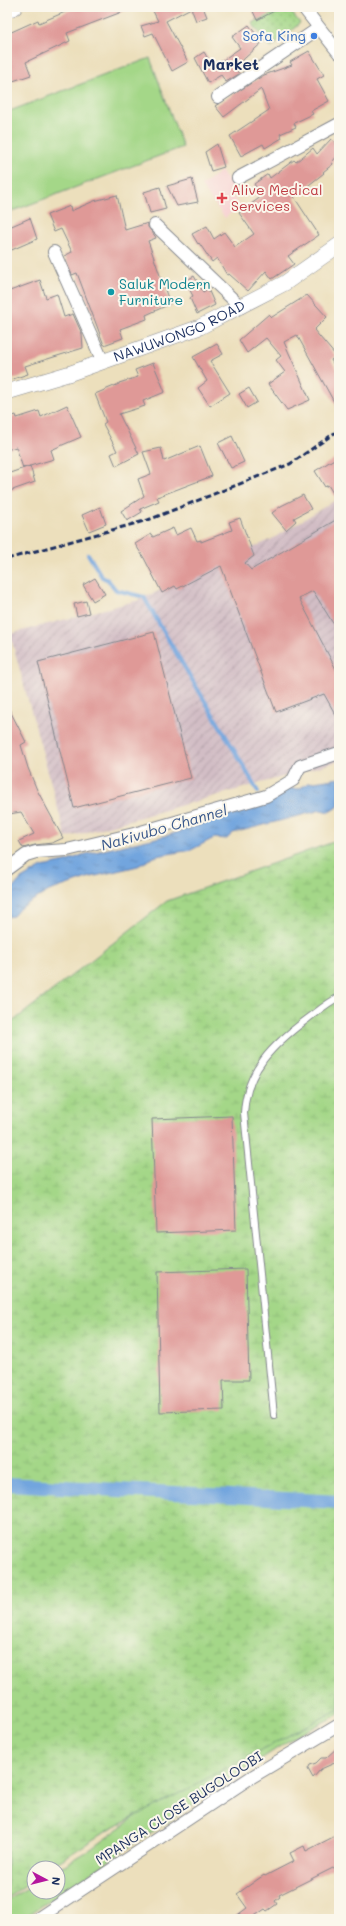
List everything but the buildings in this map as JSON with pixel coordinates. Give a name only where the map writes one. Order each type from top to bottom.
[{"type":"street","points":[[7,10],[15,7]]},
{"type":"street","points":[[303,7],[339,53]]},
{"type":"street","points":[[218,97],[319,28]]},
{"type":"street","points":[[238,178],[339,124]]},
{"type":"street","points":[[155,225],[241,307]]},
{"type":"street","name":"NAWUWONGO ROAD","points":[[7,392],[103,362],[200,327],[285,283],[339,245]]},
{"type":"street","points":[[54,252],[103,362]]},
{"type":"street","points":[[7,869],[26,856],[36,852],[67,850],[134,834],[266,796],[293,780],[300,766],[339,753]]},
{"type":"street","name":"MPANGA CLOSE BUGOLOOBI","points":[[37,1919],[250,1778],[339,1725]]},
{"type":"lane","points":[[274,1415],[244,1113],[244,1096],[251,1080],[266,1054],[290,1032],[339,997]]},
{"type":"shaded area","name":"Alive Medical Services","points":[[221,171],[233,187],[229,191],[240,206],[225,218],[201,186]]},
{"type":"shaded area","points":[[339,498],[339,761],[66,838],[10,634],[139,600],[272,539]]},
{"type":"green space","points":[[287,7],[300,23],[271,48],[252,23]]},
{"type":"green space","points":[[150,58],[183,147],[7,213],[7,112]]},
{"type":"green space","points":[[339,840],[339,1709],[100,1835],[61,1860],[26,1860],[26,1885],[7,1898],[7,1026],[167,901]]},
{"type":"green space","points":[[339,1689],[339,1714],[291,1739],[66,1890],[66,1864],[88,1851],[207,1765]]},
{"type":"green space","points":[[26,1889],[26,1900],[50,1900],[22,1919],[7,1919],[7,1900]]},
{"type":"water","points":[[339,778],[339,806],[329,812],[321,810],[233,833],[227,839],[214,838],[191,850],[156,856],[138,866],[87,878],[49,891],[20,908],[13,916],[7,917],[7,895],[21,879],[42,867],[66,862],[82,855],[169,835],[227,816],[249,803],[271,800],[286,788],[299,789],[308,783]]},
{"type":"waterway","points":[[88,554],[102,577],[108,580],[116,590],[144,597],[258,792]]},
{"type":"waterway","points":[[7,1484],[339,1502]]},
{"type":"railway","points":[[7,559],[148,520],[290,464],[339,430]]},
{"type":"place","name":"Sofa King","points":[[314,36]]},
{"type":"place","name":"Alive Medical Services","points":[[222,198]]},
{"type":"place","name":"Saluk Modern Furniture","points":[[111,292]]},
{"type":"district","name":"Market","points":[[231,64]]},
{"type":"water label","name":"Nakivubo Channel","points":[[164,828]]}]
